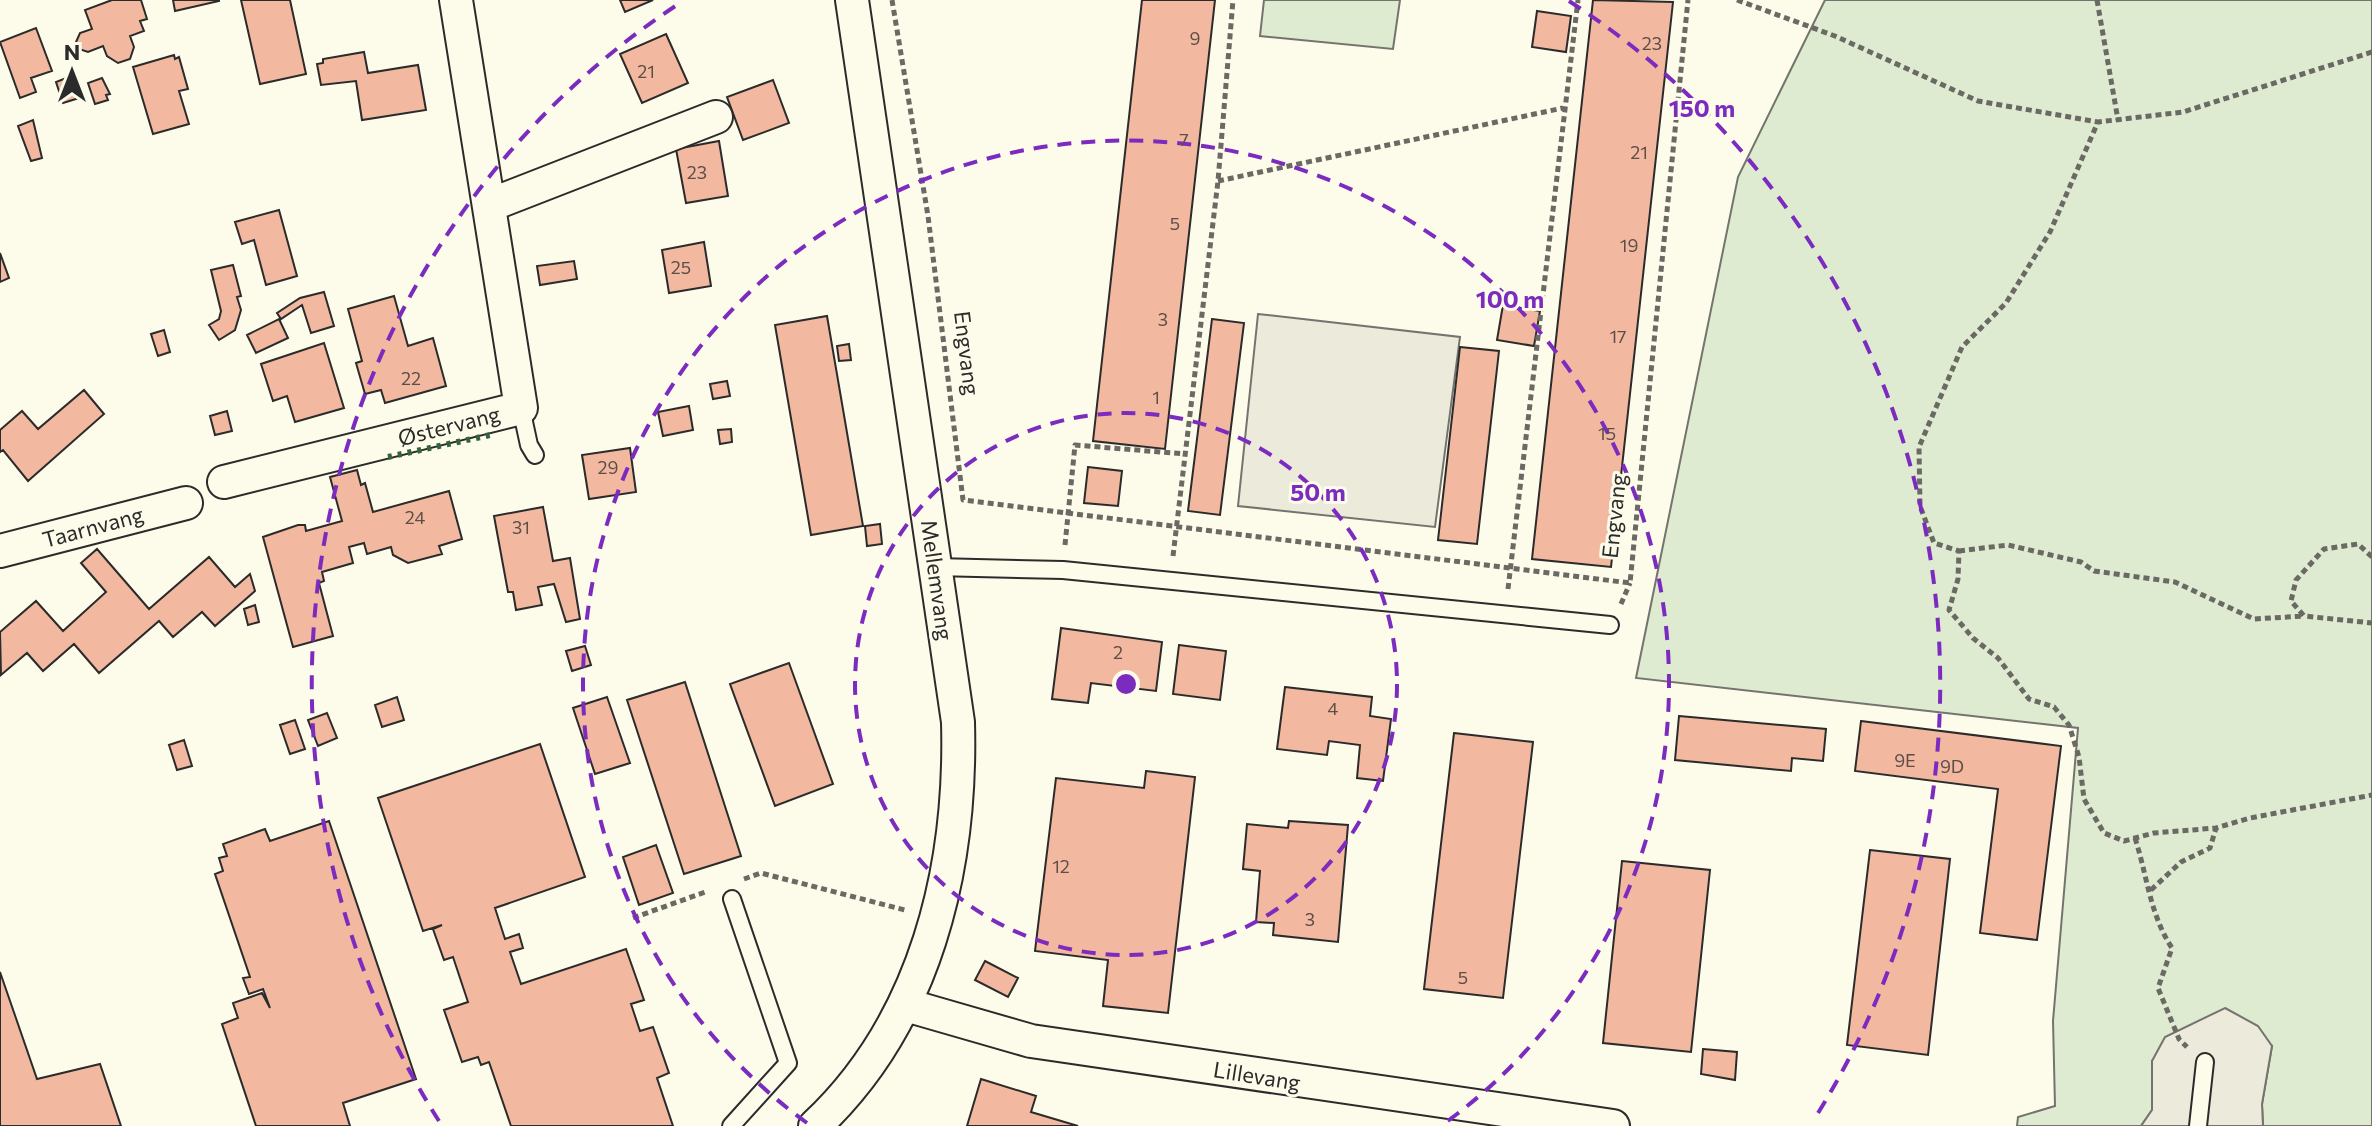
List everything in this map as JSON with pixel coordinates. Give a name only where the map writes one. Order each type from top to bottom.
[{"type":"street","name":"Østervang","points":[[224,482],[521,408],[456,0]]},
{"type":"street","name":"Mellemvang","points":[[815,1126],[869,1062],[906,1005],[936,919],[954,845],[959,770],[958,722],[852,0]]},
{"type":"street","points":[[490,205],[716,117]]},
{"type":"street","name":"Taarnvang","points":[[0,551],[186,503]]},
{"type":"street","name":"Lillevang","points":[[906,1005],[1031,1041],[1613,1126]]},
{"type":"lane","points":[[521,408],[529,445],[535,455]]},
{"type":"lane","points":[[935,567],[1063,570],[1610,625]]},
{"type":"lane","points":[[731,1126],[788,1063],[732,899]]},
{"type":"lane","points":[[2198,1126],[2205,1062]]},
{"type":"path","name":"Engvang","points":[[892,0],[928,216],[963,500],[1176,529],[1630,583],[1688,0]]},
{"type":"path","points":[[1170,581],[1218,181],[1233,0]]},
{"type":"path","points":[[1504,614],[1578,0]]},
{"type":"path","points":[[1737,0],[1835,36],[1978,101],[2098,122],[2183,112],[2372,52]]},
{"type":"path","points":[[2097,0],[2118,120]]},
{"type":"path","points":[[1218,181],[1563,108]]},
{"type":"path","points":[[2098,122],[2050,232],[2006,303],[1962,347],[1919,447],[1920,506],[1934,543],[1959,551],[2008,545],[2081,562],[2094,571],[2175,582],[2254,619],[2304,616],[2372,623]]},
{"type":"path","points":[[1063,570],[1075,445],[1185,454]]},
{"type":"path","points":[[2304,616],[2291,601],[2296,580],[2324,549],[2358,544],[2372,557]]},
{"type":"path","points":[[1959,551],[1958,579],[1949,610],[1973,638],[1998,658],[2029,699],[2054,707],[2069,725],[2079,757],[2084,799],[2104,833],[2124,841],[2216,828],[2372,795]]},
{"type":"path","points":[[2151,890],[2181,862],[2210,848],[2216,828]]},
{"type":"path","points":[[2135,838],[2151,890],[2152,909],[2172,948],[2158,988],[2179,1039],[2205,1062]]},
{"type":"path","points":[[738,881],[761,873],[936,919]]},
{"type":"path","points":[[633,918],[713,889]]},
{"type":"green space","points":[[1264,0],[1400,0],[1393,49],[1260,36]]},
{"type":"green space","points":[[1825,0],[2372,0],[2372,1126],[2263,1126],[2262,1104],[2272,1046],[2152,1061],[2152,1110],[2141,1126],[2017,1126],[2018,1117],[2055,1106],[2053,1021],[2078,728],[1636,678],[1738,177]]},
{"type":"shaded area","points":[[1258,314],[1460,337],[1435,527],[1238,506]]},
{"type":"shaded area","points":[[2225,1008],[2258,1026],[2272,1046],[2262,1104],[2263,1126],[2141,1126],[2152,1110],[2152,1061],[2165,1037]]},
{"type":"building","points":[[112,0],[141,0],[147,19],[140,21],[144,31],[130,36],[134,47],[130,59],[118,63],[107,56],[103,46],[88,52],[79,49],[76,42],[80,33],[92,29],[85,10]]},
{"type":"building","points":[[173,0],[219,0],[219,1],[175,11]]},
{"type":"building","points":[[241,0],[290,0],[306,74],[260,84]]},
{"type":"building","points":[[620,0],[653,0],[625,12]]},
{"type":"building","points":[[1142,0],[1215,0],[1165,449],[1093,441]]},
{"type":"building","points":[[1593,0],[1673,2],[1611,567],[1532,559]]},
{"type":"building","points":[[1537,11],[1571,16],[1566,52],[1532,47]]},
{"type":"building","points":[[36,28],[52,71],[31,78],[36,92],[20,98],[0,42]]},
{"type":"building","points":[[666,34],[688,83],[642,103],[620,54]]},
{"type":"building","points":[[364,52],[368,73],[418,65],[426,110],[362,120],[356,81],[321,85],[317,64],[323,63],[323,59]]},
{"type":"building","points":[[174,55],[175,59],[179,57],[188,89],[179,91],[189,124],[153,134],[133,67]]},
{"type":"building","points":[[71,76],[79,98],[63,103],[56,82]]},
{"type":"building","points":[[102,78],[110,94],[106,95],[108,100],[95,104],[88,83]]},
{"type":"building","points":[[773,80],[789,123],[743,140],[727,97]]},
{"type":"building","points":[[33,120],[42,158],[31,161],[18,126]]},
{"type":"building","points":[[719,141],[728,196],[686,203],[676,149]]},
{"type":"building","points":[[279,210],[297,276],[266,285],[254,240],[242,244],[235,222]]},
{"type":"building","points":[[704,242],[711,286],[669,293],[662,250]]},
{"type":"building","points":[[0,253],[9,278],[0,282]]},
{"type":"building","points":[[574,261],[577,279],[540,285],[537,266]]},
{"type":"building","points":[[233,265],[241,296],[237,297],[241,310],[235,330],[219,340],[209,325],[219,319],[221,311],[211,270]]},
{"type":"building","points":[[324,292],[334,326],[311,333],[302,305],[281,319],[277,313],[300,298]]},
{"type":"building","points":[[394,296],[408,346],[433,338],[446,386],[385,403],[381,390],[365,394],[356,363],[362,361],[348,309]]},
{"type":"building","points":[[1503,305],[1540,311],[1534,346],[1497,340]]},
{"type":"building","points":[[827,316],[863,526],[811,535],[775,325]]},
{"type":"building","points":[[279,319],[288,338],[256,353],[247,335]]},
{"type":"building","points":[[1212,319],[1244,323],[1220,515],[1188,511]]},
{"type":"building","points":[[164,330],[170,352],[158,356],[151,334]]},
{"type":"building","points":[[324,343],[344,408],[295,422],[287,396],[273,401],[261,364]]},
{"type":"building","points":[[849,344],[851,360],[839,361],[837,346]]},
{"type":"building","points":[[1460,347],[1499,351],[1477,544],[1438,540]]},
{"type":"building","points":[[727,381],[730,396],[713,399],[710,384]]},
{"type":"building","points":[[84,390],[104,414],[28,481],[3,450],[0,452],[0,430],[22,411],[38,429]]},
{"type":"building","points":[[689,406],[693,430],[663,436],[658,412]]},
{"type":"building","points":[[227,411],[232,431],[215,435],[210,416]]},
{"type":"building","points":[[731,429],[732,442],[720,444],[718,430]]},
{"type":"building","points":[[630,448],[636,492],[589,499],[582,455]]},
{"type":"building","points":[[1088,467],[1122,471],[1118,506],[1084,503]]},
{"type":"building","points":[[357,470],[361,485],[365,483],[373,512],[449,491],[462,539],[439,546],[442,554],[408,563],[393,555],[391,547],[367,554],[364,543],[349,547],[353,563],[322,572],[324,581],[319,583],[333,636],[293,647],[263,537],[298,525],[305,525],[306,531],[342,521],[330,477]]},
{"type":"building","points":[[543,507],[553,561],[570,558],[580,619],[566,622],[554,584],[538,587],[542,605],[516,610],[513,592],[508,592],[494,516]]},
{"type":"building","points":[[880,524],[882,544],[867,546],[865,526]]},
{"type":"building","points":[[97,549],[149,609],[209,557],[235,587],[250,574],[255,591],[215,626],[202,612],[173,637],[159,621],[99,673],[74,644],[43,671],[27,653],[1,675],[0,632],[36,601],[63,631],[106,592],[81,563]]},
{"type":"building","points":[[255,605],[259,622],[248,625],[244,609]]},
{"type":"building","points":[[1061,628],[1162,642],[1156,691],[1091,683],[1088,703],[1052,699]]},
{"type":"building","points":[[1179,645],[1226,651],[1220,700],[1173,694]]},
{"type":"building","points":[[585,646],[591,665],[572,671],[566,651]]},
{"type":"building","points":[[789,663],[833,784],[775,806],[730,684]]},
{"type":"building","points":[[685,682],[741,856],[684,874],[627,700]]},
{"type":"building","points":[[1285,687],[1372,697],[1370,716],[1391,719],[1383,781],[1357,778],[1360,745],[1329,741],[1327,755],[1277,749]]},
{"type":"building","points":[[397,697],[404,720],[382,727],[375,705]]},
{"type":"building","points":[[607,697],[630,763],[595,774],[573,708]]},
{"type":"building","points":[[327,713],[337,738],[318,746],[308,720]]},
{"type":"building","points":[[1679,716],[1826,729],[1823,761],[1792,758],[1791,771],[1675,760]]},
{"type":"building","points":[[295,720],[305,749],[290,754],[280,725]]},
{"type":"building","points":[[1861,721],[2061,746],[2037,940],[1980,933],[1998,789],[1855,771]]},
{"type":"building","points":[[1454,733],[1533,742],[1503,998],[1424,989]]},
{"type":"building","points":[[184,740],[192,766],[177,770],[169,745]]},
{"type":"building","points":[[540,744],[585,877],[495,908],[505,939],[519,934],[523,948],[510,952],[521,984],[626,949],[644,1000],[631,1004],[640,1031],[653,1027],[669,1073],[657,1078],[673,1126],[511,1126],[489,1062],[481,1065],[478,1057],[462,1062],[444,1010],[468,1002],[453,957],[444,960],[433,929],[442,925],[423,931],[378,798]]},
{"type":"building","points":[[1146,771],[1195,777],[1168,1013],[1103,1006],[1108,960],[1035,951],[1056,778],[1144,788]]},
{"type":"building","points":[[329,821],[416,1079],[343,1103],[350,1126],[256,1126],[222,1024],[238,1018],[233,1003],[262,993],[270,1008],[263,989],[249,994],[243,978],[250,977],[215,874],[223,871],[219,858],[227,856],[223,844],[265,829],[270,841]]},
{"type":"building","points":[[1289,821],[1348,825],[1338,942],[1273,935],[1274,923],[1256,922],[1260,871],[1243,869],[1247,824],[1288,828]]},
{"type":"building","points":[[656,845],[673,893],[639,905],[623,857]]},
{"type":"building","points":[[1870,850],[1950,859],[1928,1055],[1847,1045]]},
{"type":"building","points":[[1622,861],[1710,870],[1691,1052],[1603,1043]]},
{"type":"building","points":[[985,961],[1018,978],[1008,997],[975,980]]},
{"type":"building","points":[[0,972],[37,1079],[100,1064],[121,1126],[0,1126]]},
{"type":"building","points":[[1703,1049],[1737,1052],[1735,1080],[1701,1074]]},
{"type":"building","points":[[981,1079],[1036,1096],[1031,1112],[1078,1126],[967,1126]]},
{"type":"hedge","points":[[388,457],[495,434]]}]
